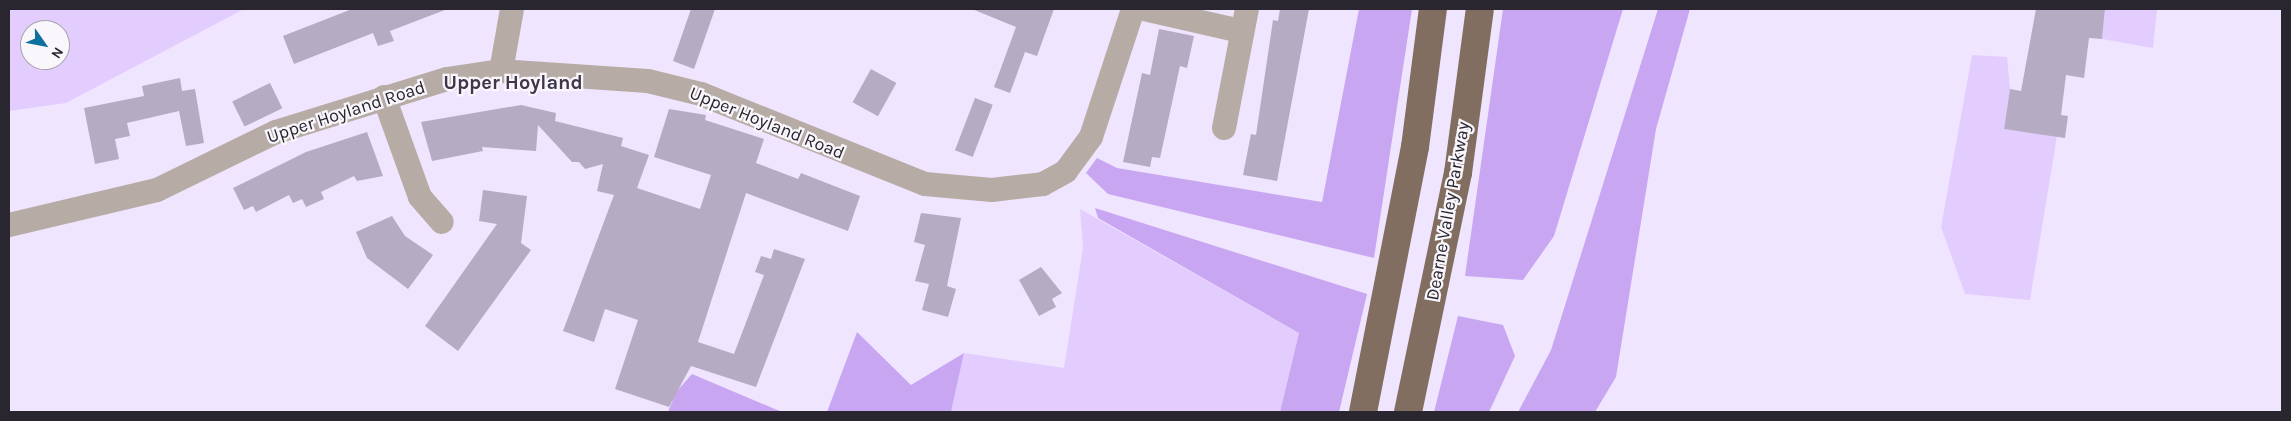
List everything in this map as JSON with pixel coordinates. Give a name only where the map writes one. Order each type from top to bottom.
[{"type":"highway","points":[[1363,412],[1415,147],[1433,9]]},
{"type":"highway","name":"Dearne Valley Parkway","points":[[1408,412],[1458,173],[1480,9]]},
{"type":"street","points":[[501,71],[512,9]]},
{"type":"street","name":"Upper Hoyland Road","points":[[9,224],[157,190],[276,132],[447,79],[501,71],[657,83],[701,94],[925,184],[992,190],[1043,184],[1066,171],[1091,137],[1133,9]]},
{"type":"street","points":[[1144,9],[1244,20],[1224,128]]},
{"type":"street","points":[[384,97],[420,197],[442,222]]},
{"type":"shaded area","points":[[9,9],[244,9],[66,103],[9,111]]},
{"type":"shaded area","points":[[1359,9],[1412,9],[1374,258],[1108,194],[1086,173],[1097,158],[1117,168],[1322,202]]},
{"type":"shaded area","points":[[1503,9],[1623,9],[1554,236],[1523,280],[1465,276]]},
{"type":"shaded area","points":[[1658,9],[1690,9],[1656,129],[1616,377],[1595,412],[1518,412],[1551,350]]},
{"type":"shaded area","points":[[2105,9],[2157,9],[2153,48],[2102,39]]},
{"type":"shaded area","points":[[1972,55],[2007,57],[2010,89],[2004,129],[2057,136],[2030,300],[1965,294],[1941,227]]},
{"type":"shaded area","points":[[1095,208],[1367,294],[1339,412],[1280,412],[1299,333],[1098,218]]},
{"type":"shaded area","points":[[1080,209],[1299,333],[1280,412],[951,412],[964,353],[1064,368],[1083,248]]},
{"type":"shaded area","points":[[1458,316],[1503,325],[1515,356],[1489,412],[1434,412]]},
{"type":"shaded area","points":[[857,332],[911,385],[964,353],[951,412],[827,412]]},
{"type":"shaded area","points":[[692,374],[782,412],[668,412],[676,392]]},
{"type":"building","points":[[352,9],[445,10],[390,31],[394,41],[378,46],[373,33],[294,64],[283,36]]},
{"type":"building","points":[[691,9],[715,9],[694,69],[673,61]]},
{"type":"building","points":[[972,9],[1054,9],[1037,56],[1025,52],[1010,93],[994,87],[1016,27]]},
{"type":"building","points":[[1280,9],[1309,9],[1277,181],[1243,175],[1251,134],[1256,135],[1273,20],[1278,21]]},
{"type":"building","points":[[2036,9],[2105,9],[2102,39],[2089,38],[2084,78],[2066,75],[2061,115],[2068,116],[2065,138],[2004,129],[2010,89],[2021,91]]},
{"type":"building","points":[[1159,29],[1194,36],[1187,68],[1180,66],[1160,158],[1152,157],[1150,167],[1123,162],[1142,73],[1150,75]]},
{"type":"building","points":[[871,69],[896,83],[878,116],[853,102]]},
{"type":"building","points":[[180,78],[182,91],[195,89],[204,143],[186,146],[179,111],[127,123],[130,136],[115,139],[119,159],[95,164],[84,108],[144,96],[142,86]]},
{"type":"building","points":[[270,83],[282,108],[245,127],[232,101]]},
{"type":"building","points":[[975,98],[993,105],[973,157],[955,150]]},
{"type":"building","points":[[521,105],[556,113],[555,121],[623,138],[621,146],[649,155],[637,188],[700,209],[711,175],[654,157],[669,109],[706,115],[705,120],[764,139],[756,163],[798,179],[801,173],[860,196],[848,231],[746,193],[698,342],[734,354],[764,275],[755,272],[761,256],[771,259],[774,249],[805,259],[756,387],[691,366],[669,407],[615,389],[638,320],[605,309],[594,342],[563,331],[614,195],[597,191],[603,164],[585,169],[579,162],[572,162],[538,125],[536,151],[482,147],[483,151],[432,161],[421,122]]},
{"type":"building","points":[[367,132],[383,176],[357,181],[354,176],[321,192],[324,199],[306,207],[302,199],[293,203],[289,195],[256,212],[253,206],[244,210],[233,188],[306,152]]},
{"type":"building","points":[[483,190],[527,196],[521,243],[531,250],[458,351],[425,326],[497,224],[479,221]]},
{"type":"building","points":[[921,213],[961,218],[947,286],[956,289],[948,317],[922,310],[929,284],[915,281],[925,245],[914,242]]},
{"type":"building","points":[[392,216],[405,236],[433,255],[408,289],[367,258],[356,232]]},
{"type":"building","points":[[1041,267],[1062,293],[1052,299],[1056,307],[1039,316],[1019,280]]},
{"type":"district","name":"Upper Hoyland","points":[[513,82]]}]
